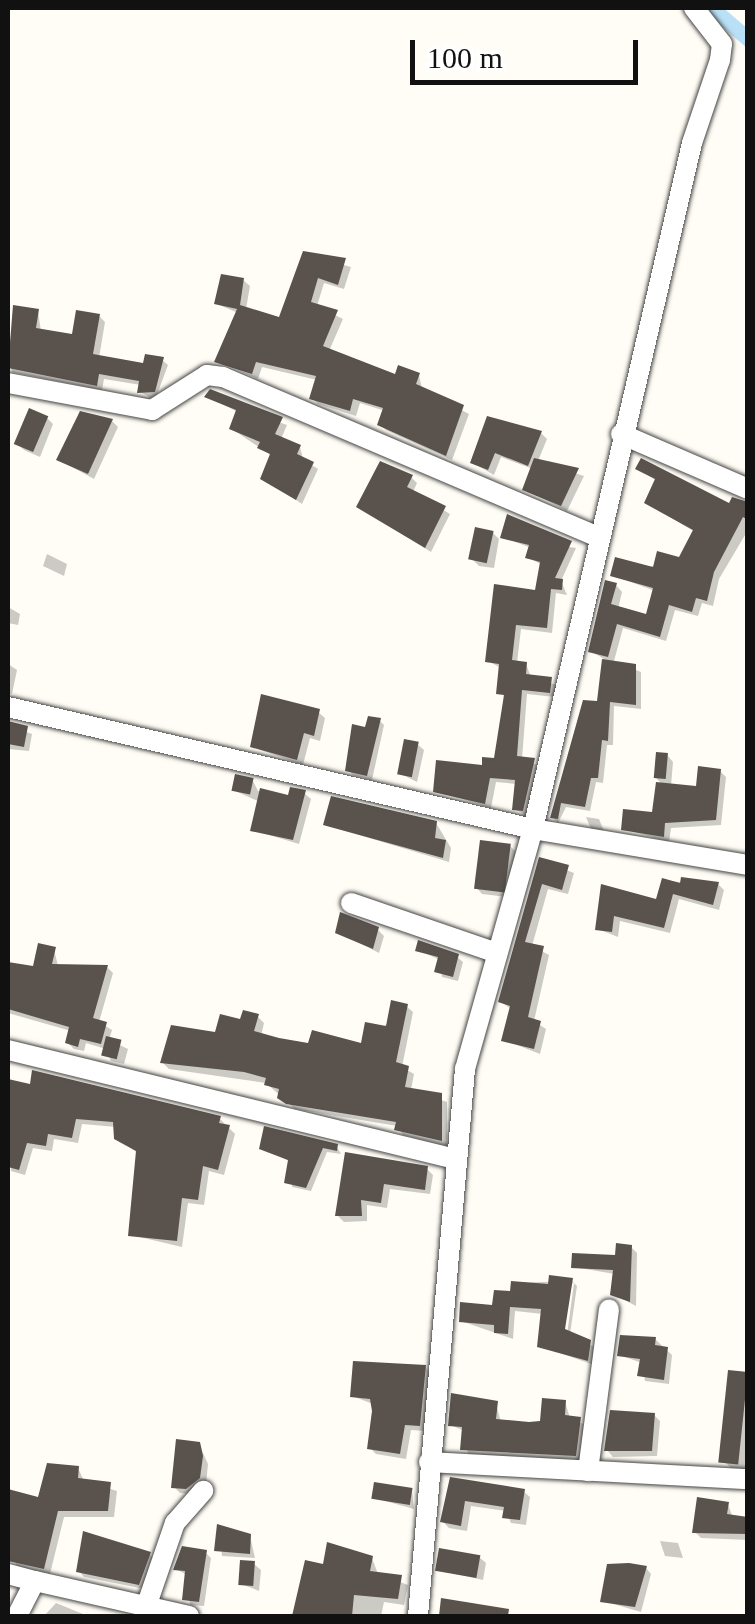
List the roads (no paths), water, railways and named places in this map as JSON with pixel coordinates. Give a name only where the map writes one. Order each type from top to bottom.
[{"type":"street","points":[[418,1616],[466,1069],[533,829],[596,536],[696,128],[722,50],[694,8]]},
{"type":"street","points":[[8,383],[152,410],[207,375],[222,376],[596,536]]},
{"type":"street","points":[[621,434],[748,489]]},
{"type":"street","points":[[8,707],[533,829],[748,865]]},
{"type":"street","points":[[351,903],[496,953]]},
{"type":"street","points":[[8,1050],[456,1158]]},
{"type":"street","points":[[588,1471],[610,1309]]},
{"type":"street","points":[[429,1462],[748,1479]]},
{"type":"street","points":[[146,1607],[175,1523],[203,1491]]},
{"type":"street","points":[[8,1574],[188,1616]]},
{"type":"street","points":[[17,1616],[36,1580]]},
{"type":"waterway","points":[[712,8],[748,39]]}]
